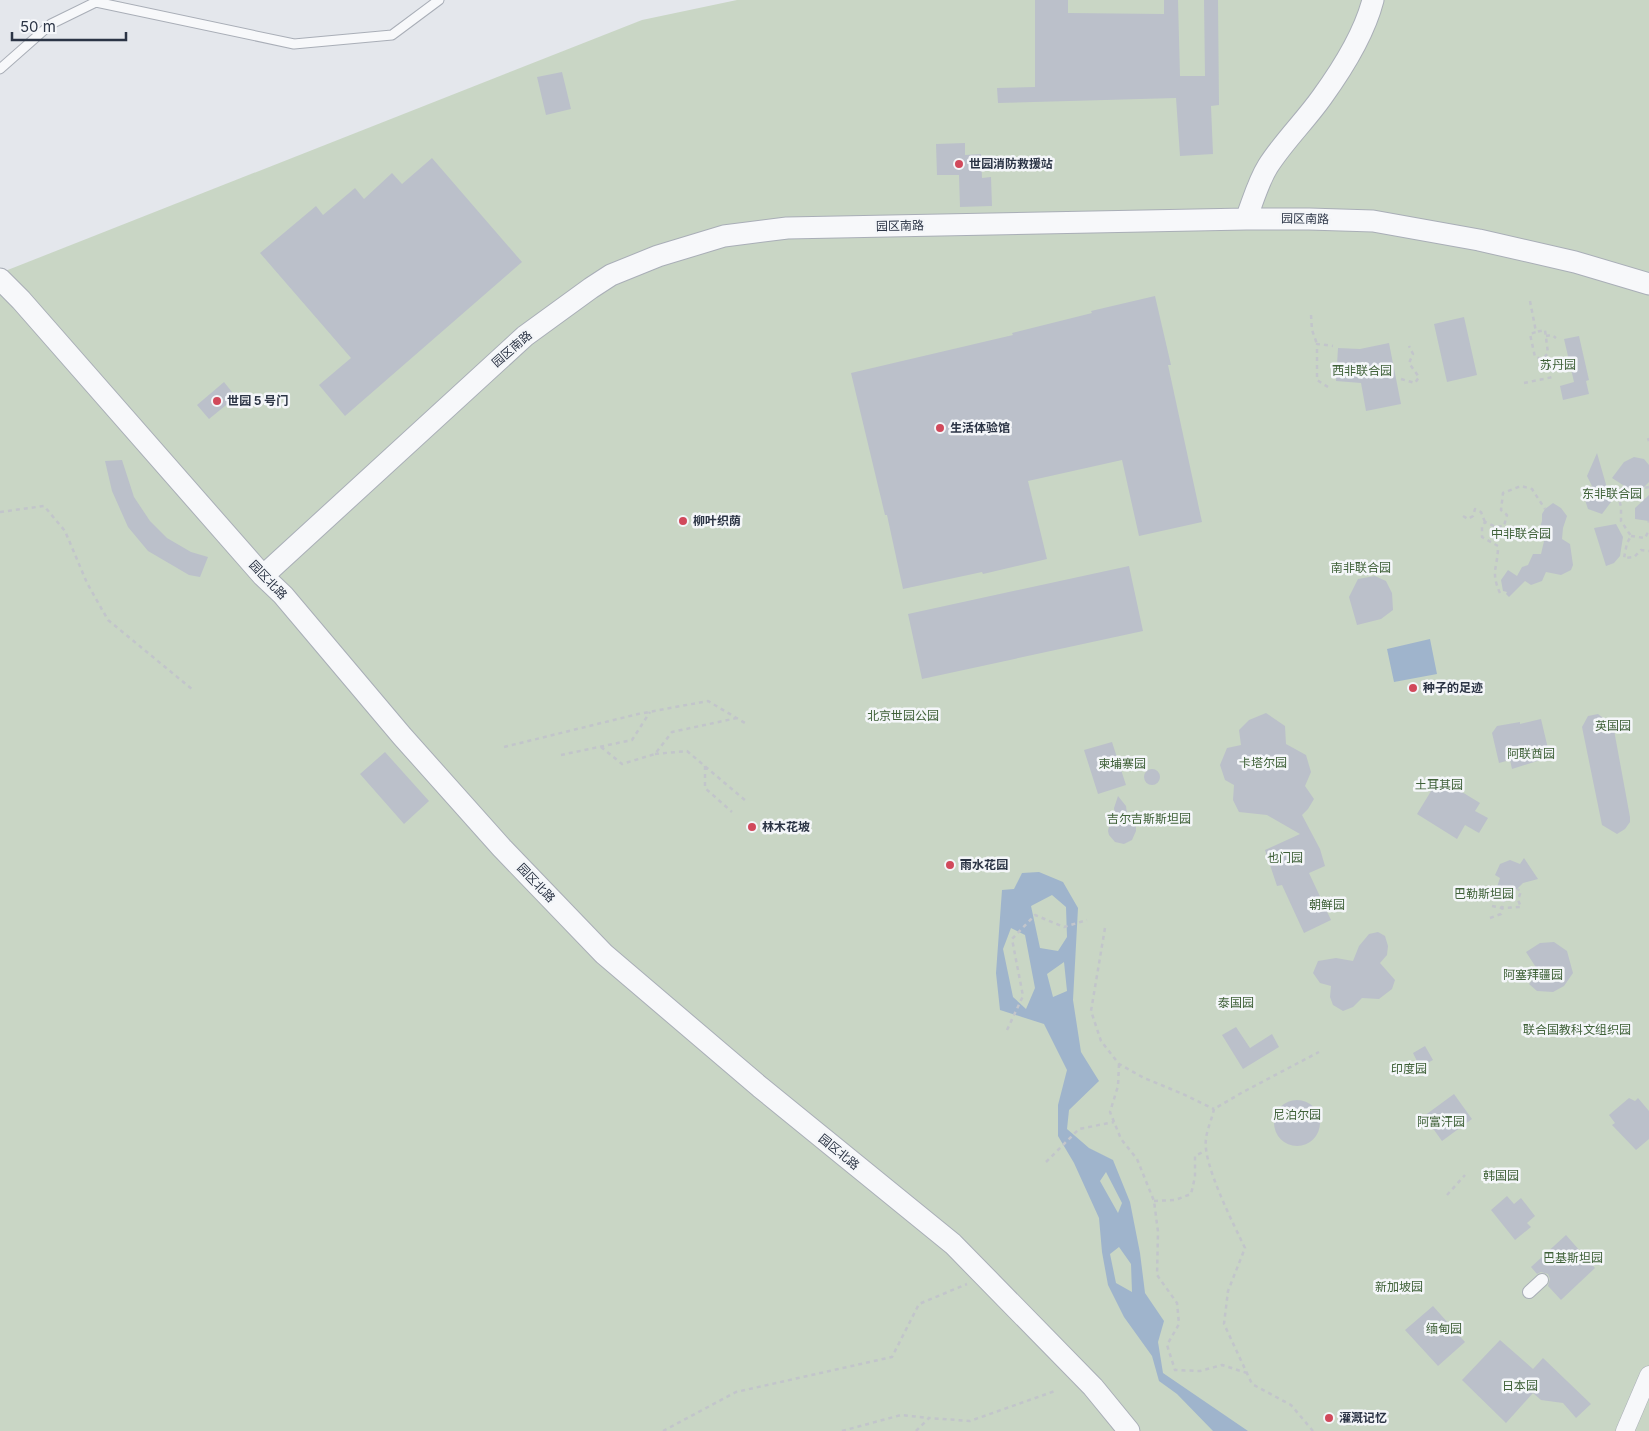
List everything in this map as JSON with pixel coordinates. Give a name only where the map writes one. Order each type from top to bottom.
[{"type":"street","points":[[1246,219],[1259,183],[1268,167],[1289,136],[1322,98],[1352,51],[1368,19],[1373,0]]},
{"type":"street","name":"园区南路","points":[[263,576],[528,334],[590,288],[611,275],[658,256],[724,236],[787,228],[1246,219],[1373,221],[1479,240],[1575,262],[1649,284]]},
{"type":"street","name":"园区北路","points":[[0,279],[21,300],[263,576],[283,595],[402,736],[502,848],[604,954],[760,1087],[953,1244],[1093,1387],[1129,1431]]},
{"type":"street","points":[[1529,1292],[1542,1280]]},
{"type":"street","points":[[1625,1431],[1649,1376]]},
{"type":"lane","points":[[0,69],[51,24],[99,1],[294,44],[392,35],[439,0]]},
{"type":"path","points":[[1530,301],[1536,332]]},
{"type":"path","points":[[1311,315],[1312,330],[1317,344],[1317,380],[1328,387]]},
{"type":"path","points":[[1545,330],[1548,353],[1543,359],[1535,357],[1530,334],[1536,332],[1545,330]]},
{"type":"path","points":[[1546,336],[1552,335],[1556,338]]},
{"type":"path","points":[[1317,344],[1334,346]]},
{"type":"path","points":[[1401,379],[1415,383],[1418,377],[1409,363],[1413,354],[1409,346]]},
{"type":"path","points":[[1524,383],[1553,376]]},
{"type":"path","points":[[1462,516],[1468,519],[1473,516],[1475,509],[1481,512],[1485,522],[1496,527],[1504,526],[1506,516],[1501,510],[1503,493],[1521,486],[1532,489],[1545,509]]},
{"type":"path","points":[[1649,487],[1634,490],[1629,488],[1618,495],[1621,507],[1621,522],[1631,536],[1645,538],[1649,530]]},
{"type":"path","points":[[0,512],[44,506],[65,531],[87,583],[108,620],[193,690]]},
{"type":"path","points":[[1485,522],[1482,527],[1482,537],[1498,546],[1498,561],[1494,570],[1495,582],[1500,593]]},
{"type":"path","points":[[1631,536],[1627,542],[1624,558],[1634,558],[1641,550],[1649,552]]},
{"type":"path","points":[[504,747],[650,712],[708,701],[745,723]]},
{"type":"path","points":[[561,755],[632,740],[650,712]]},
{"type":"path","points":[[655,754],[672,732],[737,718]]},
{"type":"path","points":[[601,747],[622,764],[655,754],[687,750],[746,801]]},
{"type":"path","points":[[705,766],[705,788],[732,812]]},
{"type":"path","points":[[1492,906],[1521,908],[1518,900],[1521,891],[1517,889]]},
{"type":"path","points":[[1490,918],[1501,914],[1506,890]]},
{"type":"path","points":[[1007,1030],[1022,996],[1012,938],[1036,915],[1064,927],[1087,920]]},
{"type":"path","points":[[1105,928],[1091,1011],[1101,1041],[1119,1064],[1144,1078],[1214,1109]]},
{"type":"path","points":[[1313,1431],[1291,1405],[1252,1384],[1224,1324],[1228,1291],[1245,1248],[1210,1168],[1205,1141],[1214,1109],[1319,1052]]},
{"type":"path","points":[[1119,1064],[1118,1086],[1110,1112],[1121,1139],[1137,1159],[1154,1201],[1158,1232],[1157,1275],[1177,1303],[1179,1324],[1167,1345],[1175,1370],[1200,1371],[1222,1365],[1247,1373]]},
{"type":"path","points":[[1046,1162],[1079,1129],[1114,1122]]},
{"type":"path","points":[[1154,1201],[1175,1200],[1191,1194],[1195,1177],[1194,1156],[1207,1150]]},
{"type":"path","points":[[1447,1195],[1465,1175]]},
{"type":"path","points":[[663,1431],[736,1392],[892,1357],[919,1304],[985,1277]]},
{"type":"path","points":[[842,1431],[901,1414],[970,1421],[1055,1391]]},
{"type":"path","points":[[916,1431],[929,1418]]},
{"type":"green space","name":"北京世园公园","points":[[737,0],[1649,0],[1649,1431],[0,1431],[0,273],[642,20]]},
{"type":"water","points":[[1430,639],[1437,674],[1394,682],[1387,649]]},
{"type":"water","points":[[1039,872],[1063,882],[1078,908],[1073,1000],[1081,1052],[1099,1081],[1069,1110],[1067,1129],[1089,1148],[1113,1160],[1130,1202],[1140,1253],[1145,1293],[1164,1321],[1158,1342],[1163,1373],[1248,1431],[1213,1431],[1177,1394],[1159,1381],[1152,1356],[1124,1317],[1108,1285],[1102,1252],[1099,1218],[1074,1163],[1058,1136],[1058,1105],[1067,1070],[1044,1024],[1000,1010],[996,973],[1002,890],[1014,889],[1022,873]],"holes":[[[1052,895],[1066,907],[1067,937],[1058,951],[1040,948],[1031,906]],[[1011,928],[1025,935],[1035,988],[1026,1009],[1013,997],[1003,949]],[[1064,962],[1067,991],[1053,997],[1047,974]],[[1106,1172],[1122,1203],[1118,1213],[1100,1181]],[[1119,1247],[1131,1264],[1132,1292],[1116,1283],[1110,1254]]]},
{"type":"building","points":[[1035,0],[1068,0],[1068,13],[1164,14],[1164,0],[1178,0],[1180,76],[1205,76],[1204,0],[1218,0],[1219,105],[1211,106],[1213,154],[1180,156],[1176,98],[998,103],[997,88],[1035,87]]},
{"type":"building","points":[[562,72],[571,109],[546,115],[537,77]]},
{"type":"building","points":[[965,143],[965,155],[981,154],[982,178],[991,177],[992,206],[960,207],[959,175],[937,175],[936,144]]},
{"type":"building","points":[[432,158],[522,262],[345,416],[319,385],[351,358],[260,253],[316,206],[323,215],[355,188],[364,199],[392,173],[402,184]]},
{"type":"building","points":[[1155,296],[1171,365],[1168,365],[1202,522],[1139,536],[1122,460],[1028,481],[1047,559],[983,574],[982,572],[903,589],[887,515],[885,515],[851,373],[1013,335],[1012,333],[1092,313],[1091,311]]},
{"type":"building","points":[[1464,317],[1477,375],[1447,382],[1434,324]]},
{"type":"building","points":[[1579,336],[1589,380],[1586,381],[1589,394],[1563,400],[1560,386],[1574,382],[1564,339]]},
{"type":"building","points":[[1389,343],[1401,404],[1366,411],[1361,383],[1336,381],[1338,348],[1360,349]]},
{"type":"building","name":"世园 5 号门","points":[[224,382],[236,397],[209,419],[197,405]]},
{"type":"building","points":[[1597,453],[1611,502],[1602,514],[1588,509],[1584,497],[1592,486],[1587,476]]},
{"type":"building","points":[[1634,457],[1644,459],[1649,465],[1649,482],[1640,491],[1629,489],[1612,478],[1624,462]]},
{"type":"building","points":[[122,460],[134,497],[150,521],[167,538],[191,552],[208,557],[200,577],[189,575],[148,551],[128,527],[112,491],[105,461]]},
{"type":"building","points":[[1649,495],[1649,521],[1635,519],[1635,508]]},
{"type":"building","points":[[1553,503],[1561,508],[1567,516],[1562,539],[1570,544],[1573,565],[1571,570],[1561,575],[1546,572],[1542,581],[1531,585],[1525,581],[1509,597],[1506,594],[1507,592],[1503,591],[1501,580],[1508,570],[1517,576],[1522,567],[1528,565],[1533,554],[1541,554],[1545,537],[1541,533],[1540,527],[1542,514]]},
{"type":"building","points":[[1616,524],[1623,537],[1620,556],[1614,563],[1606,566],[1594,528]]},
{"type":"building","points":[[1129,566],[1143,631],[922,679],[908,614]]},
{"type":"building","points":[[1375,576],[1386,581],[1392,593],[1393,610],[1381,619],[1357,625],[1349,597],[1358,579]]},
{"type":"building","name":"卡塔尔园","points":[[1266,713],[1285,726],[1286,744],[1306,755],[1311,772],[1305,786],[1314,799],[1302,815],[1320,849],[1325,866],[1309,873],[1331,920],[1304,933],[1282,885],[1277,886],[1265,850],[1300,834],[1267,815],[1239,812],[1233,800],[1234,785],[1225,780],[1220,765],[1227,748],[1241,745],[1239,730],[1249,720]]},
{"type":"building","points":[[1598,714],[1614,730],[1630,817],[1630,822],[1625,829],[1617,834],[1602,825],[1582,727],[1588,716]]},
{"type":"building","points":[[1541,719],[1550,757],[1512,769],[1510,760],[1499,763],[1492,733],[1497,726],[1520,722],[1520,724]]},
{"type":"building","points":[[1112,742],[1126,785],[1098,794],[1084,750]]},
{"type":"building","points":[[385,752],[429,801],[404,824],[360,774]]},
{"type":"building","points":[[1152,769],[1160,777],[1152,785],[1144,777]]},
{"type":"building","points":[[1439,778],[1480,803],[1475,811],[1488,818],[1479,833],[1465,825],[1457,839],[1417,814]]},
{"type":"building","points":[[1118,796],[1126,806],[1127,814],[1136,827],[1132,840],[1124,844],[1115,842],[1108,831],[1110,822],[1115,817],[1114,808]]},
{"type":"building","points":[[1524,858],[1538,879],[1523,883],[1517,889],[1506,890],[1497,887],[1500,878],[1495,875],[1500,864],[1510,860],[1520,864]]},
{"type":"building","points":[[1378,932],[1385,936],[1388,946],[1387,955],[1380,963],[1395,980],[1392,989],[1379,999],[1362,998],[1353,1007],[1343,1011],[1333,1005],[1330,997],[1331,986],[1320,983],[1313,973],[1318,961],[1336,958],[1353,961],[1359,946],[1369,934]]},
{"type":"building","points":[[1554,942],[1567,951],[1573,973],[1564,986],[1553,992],[1537,991],[1529,984],[1539,972],[1526,952],[1540,943]]},
{"type":"building","points":[[1236,1027],[1250,1048],[1272,1034],[1279,1047],[1243,1069],[1222,1035]]},
{"type":"building","points":[[1425,1046],[1433,1060],[1420,1067],[1413,1053]]},
{"type":"building","points":[[1454,1094],[1472,1119],[1442,1141],[1424,1116]]},
{"type":"building","points":[[1629,1098],[1635,1101],[1638,1098],[1649,1111],[1649,1139],[1636,1150],[1612,1125],[1615,1123],[1609,1115]]},
{"type":"building","points":[[1293,1100],[1301,1100],[1310,1104],[1316,1110],[1320,1123],[1316,1136],[1310,1142],[1301,1146],[1293,1146],[1284,1142],[1278,1136],[1274,1127],[1274,1119],[1278,1110],[1284,1104]]},
{"type":"building","points":[[1507,1196],[1514,1204],[1521,1198],[1535,1216],[1527,1223],[1531,1227],[1515,1240],[1491,1210]]},
{"type":"building","points":[[1566,1235],[1595,1268],[1561,1300],[1548,1286],[1550,1279],[1548,1274],[1541,1272],[1537,1274],[1531,1267]]},
{"type":"building","points":[[1433,1306],[1465,1342],[1438,1366],[1405,1330]]},
{"type":"building","points":[[1500,1340],[1533,1369],[1543,1358],[1591,1404],[1576,1418],[1563,1403],[1541,1400],[1533,1393],[1506,1423],[1462,1380]]},
{"type":"place","name":"世园消防救援站","points":[[959,164]]},
{"type":"place","name":"世园 5 号门","points":[[217,401]]},
{"type":"place","name":"生活体验馆","points":[[940,428]]},
{"type":"place","name":"柳叶织荫","points":[[683,521]]},
{"type":"place","name":"种子的足迹","points":[[1413,688]]},
{"type":"place","name":"林木花坡","points":[[752,827]]},
{"type":"place","name":"雨水花园","points":[[950,865]]},
{"type":"place","name":"灌溉记忆","points":[[1329,1418]]},
{"type":"park label","name":"苏丹园","points":[[1558,365]]},
{"type":"park label","name":"西非联合园","points":[[1362,371]]},
{"type":"park label","name":"东非联合园","points":[[1612,494]]},
{"type":"park label","name":"中非联合园","points":[[1521,534]]},
{"type":"park label","name":"南非联合园","points":[[1361,568]]},
{"type":"park label","name":"英国园","points":[[1613,726]]},
{"type":"park label","name":"阿联酋园","points":[[1531,754]]},
{"type":"park label","name":"柬埔寨园","points":[[1122,764]]},
{"type":"park label","name":"土耳其园","points":[[1439,785]]},
{"type":"park label","name":"吉尔吉斯斯坦园","points":[[1149,819]]},
{"type":"park label","name":"也门园","points":[[1285,858]]},
{"type":"park label","name":"巴勒斯坦园","points":[[1484,894]]},
{"type":"park label","name":"朝鲜园","points":[[1327,905]]},
{"type":"park label","name":"阿塞拜疆园","points":[[1533,975]]},
{"type":"park label","name":"泰国园","points":[[1236,1003]]},
{"type":"park label","name":"联合国教科文组织园","points":[[1577,1030]]},
{"type":"park label","name":"印度园","points":[[1409,1069]]},
{"type":"park label","name":"尼泊尔园","points":[[1297,1115]]},
{"type":"park label","name":"阿富汗园","points":[[1441,1122]]},
{"type":"park label","name":"韩国园","points":[[1501,1176]]},
{"type":"park label","name":"巴基斯坦园","points":[[1573,1258]]},
{"type":"park label","name":"新加坡园","points":[[1399,1287]]},
{"type":"park label","name":"缅甸园","points":[[1444,1329]]},
{"type":"park label","name":"日本园","points":[[1520,1386]]}]
